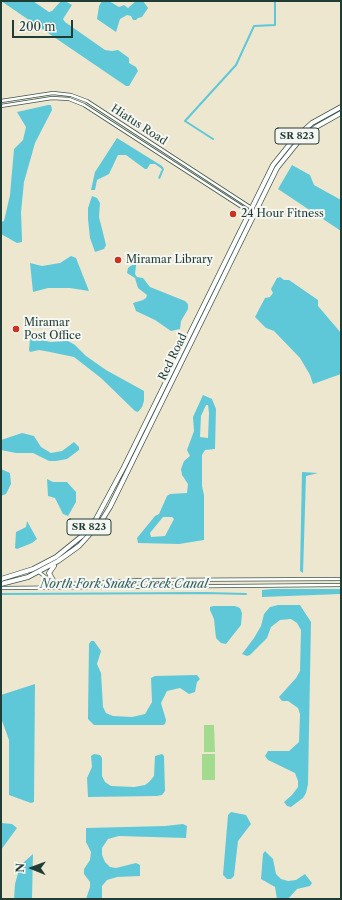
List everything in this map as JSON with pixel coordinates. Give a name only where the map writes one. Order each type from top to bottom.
[{"type":"highway","name":"Red Road","points":[[1,584],[39,572],[56,563],[86,539],[110,507],[252,211],[269,171],[294,139],[312,123],[341,109]]},
{"type":"highway","points":[[330,119],[341,109]]},
{"type":"highway","name":"Red Road","points":[[1,578],[33,569],[56,557],[75,542],[96,519],[105,504],[252,211],[277,168],[294,147],[308,134],[341,113]]},
{"type":"highway","points":[[308,134],[310,129],[325,119],[328,114]]},
{"type":"highway","points":[[54,582],[49,573],[56,563]]},
{"type":"main road","name":"Hiatus Road","points":[[1,102],[40,94],[62,93],[87,101],[252,211]]},
{"type":"main road","points":[[40,94],[41,99]]},
{"type":"main road","name":"Hiatus Road","points":[[1,106],[41,99],[61,98],[84,105],[252,211]]},
{"type":"main road","points":[[33,569],[54,582],[90,584],[140,580],[341,579]]},
{"type":"main road","points":[[1,588],[341,585]]},
{"type":"green space","points":[[204,725],[214,725],[215,752],[204,752]]},
{"type":"green space","points":[[202,754],[215,754],[215,780],[202,780]]},
{"type":"water","points":[[1,1],[33,1],[49,12],[52,11],[61,1],[65,1],[72,5],[63,19],[65,22],[105,50],[118,50],[129,58],[129,63],[136,67],[138,71],[129,86],[126,86]]},
{"type":"water","points":[[102,1],[109,1],[119,7],[124,5],[128,8],[136,1],[143,1],[148,8],[142,17],[136,20],[133,20],[131,16],[127,15],[120,19],[116,32],[97,19],[99,6]]},
{"type":"water","points":[[51,105],[52,110],[35,143],[24,182],[21,212],[22,242],[17,243],[1,234],[1,222],[4,221],[10,195],[14,149],[23,140],[26,127],[17,112]]},
{"type":"water","points":[[117,138],[162,166],[164,169],[160,179],[158,178],[162,169],[155,164],[150,164],[147,169],[145,169],[126,155],[118,155],[109,174],[97,180],[95,190],[91,190],[95,172]]},
{"type":"water","points":[[292,165],[310,175],[314,185],[341,200],[341,231],[278,189]]},
{"type":"water","points":[[92,196],[97,198],[100,203],[99,217],[106,245],[104,249],[95,252],[90,238],[88,219],[88,208]]},
{"type":"water","points":[[71,256],[76,258],[89,291],[70,288],[48,288],[33,292],[30,263],[42,266],[60,263]]},
{"type":"water","points":[[133,256],[137,258],[135,274],[137,277],[143,278],[150,287],[185,301],[188,304],[188,309],[181,321],[180,329],[171,331],[155,320],[136,311],[133,303],[143,300],[147,295],[138,288],[135,278],[127,273],[128,268],[132,265]]},
{"type":"water","points":[[280,277],[284,280],[289,280],[318,300],[318,306],[341,333],[341,374],[313,384],[310,375],[300,358],[274,331],[266,328],[255,317],[265,298],[270,297],[273,293],[271,289],[277,278]]},
{"type":"water","points":[[32,337],[50,342],[68,341],[75,345],[86,356],[106,370],[144,391],[144,401],[142,407],[138,412],[135,411],[101,378],[74,357],[39,350],[30,352],[30,338]]},
{"type":"water","points":[[203,395],[212,399],[216,409],[215,449],[205,450],[202,455],[204,540],[179,544],[138,543],[137,538],[155,516],[159,514],[167,496],[170,494],[187,493],[188,484],[182,475],[181,469],[184,461],[190,456],[187,450],[194,431],[193,417]],"holes":[[[206,405],[208,405],[209,413],[208,438],[200,437],[201,416]],[[163,517],[172,517],[174,519],[165,536],[151,537],[150,533]]]},
{"type":"water","points":[[22,433],[34,436],[41,447],[51,453],[62,451],[74,442],[79,447],[79,450],[67,459],[49,461],[33,453],[16,453],[1,450],[1,440]]},
{"type":"water","points":[[1,469],[10,473],[11,484],[6,494],[1,496]]},
{"type":"water","points":[[302,472],[318,473],[306,476],[303,573],[300,571]]},
{"type":"water","points":[[47,479],[53,482],[67,482],[76,492],[76,502],[68,516],[63,514],[55,498],[48,496]]},
{"type":"water","points":[[27,521],[37,539],[32,543],[17,549],[15,548],[16,532],[26,527]]},
{"type":"water","points":[[341,589],[341,594],[262,597],[262,590]]},
{"type":"water","points":[[278,605],[300,605],[311,622],[308,784],[303,798],[291,807],[287,806],[284,802],[298,787],[298,781],[295,773],[268,760],[265,756],[268,751],[289,751],[299,742],[300,714],[298,708],[288,701],[282,701],[279,697],[296,678],[300,671],[301,630],[297,623],[291,619],[280,620],[271,627],[267,638],[250,655],[247,656],[242,654],[261,626],[264,614],[270,607]]},
{"type":"water","points":[[235,606],[240,608],[242,613],[241,625],[226,644],[221,643],[216,638],[214,619],[210,610],[210,607]]},
{"type":"water","points":[[91,641],[94,641],[101,651],[97,664],[101,673],[103,707],[106,713],[113,716],[132,717],[145,714],[152,702],[151,678],[155,676],[197,675],[200,679],[197,682],[195,692],[189,694],[180,688],[167,691],[161,703],[166,720],[165,724],[163,725],[94,725],[88,719],[89,644]]},
{"type":"water","points":[[35,684],[34,802],[31,803],[9,795],[9,740],[1,718],[1,695]]},
{"type":"water","points":[[94,754],[100,755],[102,758],[102,776],[105,782],[111,786],[134,787],[145,785],[149,782],[154,776],[155,756],[162,754],[164,756],[165,791],[162,795],[157,796],[88,797],[87,778],[92,767],[91,756]]},
{"type":"water","points":[[231,812],[246,815],[251,824],[238,841],[234,876],[231,879],[227,879],[223,875],[228,815]]},
{"type":"water","points":[[1,823],[12,824],[17,828],[1,850]]},
{"type":"water","points":[[183,824],[187,826],[186,838],[119,836],[108,839],[102,848],[102,855],[105,862],[110,867],[116,868],[136,863],[140,865],[140,876],[117,877],[107,880],[102,886],[102,899],[86,899],[90,882],[84,874],[84,869],[90,860],[91,852],[86,842],[86,828],[165,826]]},
{"type":"water","points":[[265,851],[273,859],[276,874],[281,879],[288,881],[296,880],[305,874],[312,883],[310,886],[297,889],[288,899],[277,899],[275,887],[261,879],[263,854]]},
{"type":"water","points":[[33,854],[32,899],[14,899],[15,884],[18,873],[24,862]]},
{"type":"waterway","points":[[213,139],[185,121],[236,65],[254,26],[275,25],[275,1]]},
{"type":"waterway","name":"North Fork Snake Creek Canal","points":[[1,594],[246,594]]},
{"type":"place","name":"24 Hour Fitness","points":[[233,214]]},
{"type":"place","name":"Miramar Library","points":[[118,260]]},
{"type":"place","name":"Miramar Post Office","points":[[16,329]]}]
